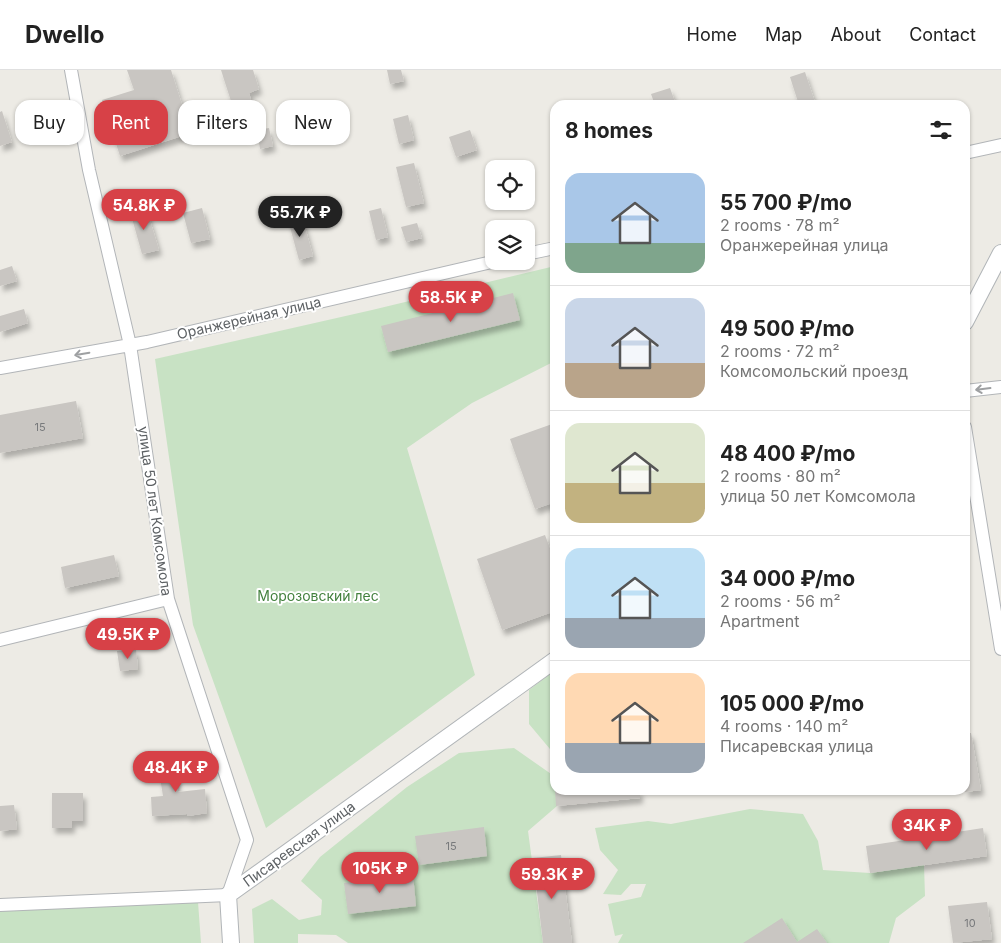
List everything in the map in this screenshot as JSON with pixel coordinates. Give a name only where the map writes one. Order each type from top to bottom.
[{"type":"street","name":"улица 50 лет Комсомола","points":[[71,70],[89,170],[130,345],[168,599],[247,840],[228,895],[231,943]]},
{"type":"street","points":[[970,152],[1001,145]]},
{"type":"street","points":[[535,252],[550,249]]},
{"type":"street","points":[[970,313],[1001,254]]},
{"type":"street","name":"Оранжерейная улица","points":[[0,368],[130,345],[485,264]]},
{"type":"street","points":[[970,390],[1001,387]]},
{"type":"street","points":[[970,458],[1001,649]]},
{"type":"street","points":[[0,640],[168,599]]},
{"type":"street","name":"Писаревская улица","points":[[0,905],[228,895],[550,664]]},
{"type":"green space","name":"Морозовский лес","points":[[550,267],[550,364],[472,403],[407,448],[475,675],[266,828],[193,625],[155,359]]},
{"type":"green space","points":[[550,674],[550,749],[529,724],[529,690]]},
{"type":"green space","points":[[514,748],[550,773],[550,795],[556,795],[557,806],[528,831],[543,943],[348,943],[336,935],[298,934],[298,943],[254,943],[252,909],[272,899],[299,920],[321,915],[322,900],[301,881],[320,857],[407,787],[459,753]]},
{"type":"green space","points":[[750,809],[803,814],[818,841],[823,870],[870,873],[924,865],[925,896],[896,918],[889,943],[618,943],[623,934],[615,936],[608,904],[641,897],[646,884],[631,884],[621,895],[603,894],[618,870],[600,850],[595,828],[648,821],[671,824]]},
{"type":"green space","points":[[198,902],[201,943],[0,943],[0,911]]},
{"type":"building","points":[[127,70],[171,70],[181,100],[178,100],[178,137],[168,140],[168,100],[102,100],[134,90]]},
{"type":"building","points":[[221,70],[253,70],[259,89],[249,93],[251,100],[231,100]]},
{"type":"building","points":[[387,70],[401,70],[404,81],[390,84]]},
{"type":"building","points":[[805,72],[814,100],[797,100],[790,77]]},
{"type":"building","points":[[670,88],[674,100],[653,100],[651,94]]},
{"type":"building","points":[[2,111],[12,142],[0,146],[0,112]]},
{"type":"building","points":[[408,115],[414,140],[399,144],[393,119]]},
{"type":"building","points":[[266,128],[269,128],[273,146],[260,149],[259,145],[266,145]]},
{"type":"building","points":[[470,130],[477,150],[456,157],[449,137]]},
{"type":"building","points":[[116,145],[154,145],[120,156]]},
{"type":"building","points":[[414,163],[424,203],[406,207],[396,167]]},
{"type":"building","points":[[146,207],[159,250],[142,254],[130,211]]},
{"type":"building","points":[[202,208],[210,239],[191,243],[183,213]]},
{"type":"building","points":[[381,208],[388,237],[376,240],[369,211]]},
{"type":"building","points":[[302,216],[313,256],[299,260],[288,220]]},
{"type":"building","points":[[417,223],[422,238],[406,242],[401,227]]},
{"type":"building","points":[[12,266],[17,281],[0,286],[0,270]]},
{"type":"building","points":[[513,293],[520,320],[388,352],[381,326]]},
{"type":"building","points":[[24,309],[28,323],[0,332],[0,316]]},
{"type":"building","points":[[76,401],[83,438],[0,453],[0,415]]},
{"type":"building","points":[[550,425],[550,504],[535,509],[510,439]]},
{"type":"building","points":[[545,535],[550,548],[550,613],[502,630],[477,559]]},
{"type":"building","points":[[114,555],[119,576],[65,588],[61,567]]},
{"type":"building","points":[[136,649],[138,669],[120,671],[117,651]]},
{"type":"building","points":[[970,733],[971,733],[981,790],[970,791]]},
{"type":"building","points":[[171,751],[178,792],[205,789],[207,813],[188,816],[187,814],[152,816],[151,797],[163,796],[156,753]]},
{"type":"building","points":[[52,793],[83,793],[83,821],[72,821],[72,828],[52,828]]},
{"type":"building","points":[[555,795],[640,795],[640,798],[556,806]]},
{"type":"building","points":[[14,805],[17,829],[0,831],[0,806]]},
{"type":"building","points":[[484,827],[487,856],[419,865],[415,836]]},
{"type":"building","points":[[983,828],[987,856],[870,873],[866,846]]},
{"type":"building","points":[[561,855],[572,943],[543,943],[533,858]]},
{"type":"building","points":[[413,875],[416,906],[348,914],[344,883]]},
{"type":"building","points":[[987,902],[992,939],[953,943],[948,906]]},
{"type":"building","points":[[782,918],[797,942],[817,929],[827,943],[743,943]]}]
